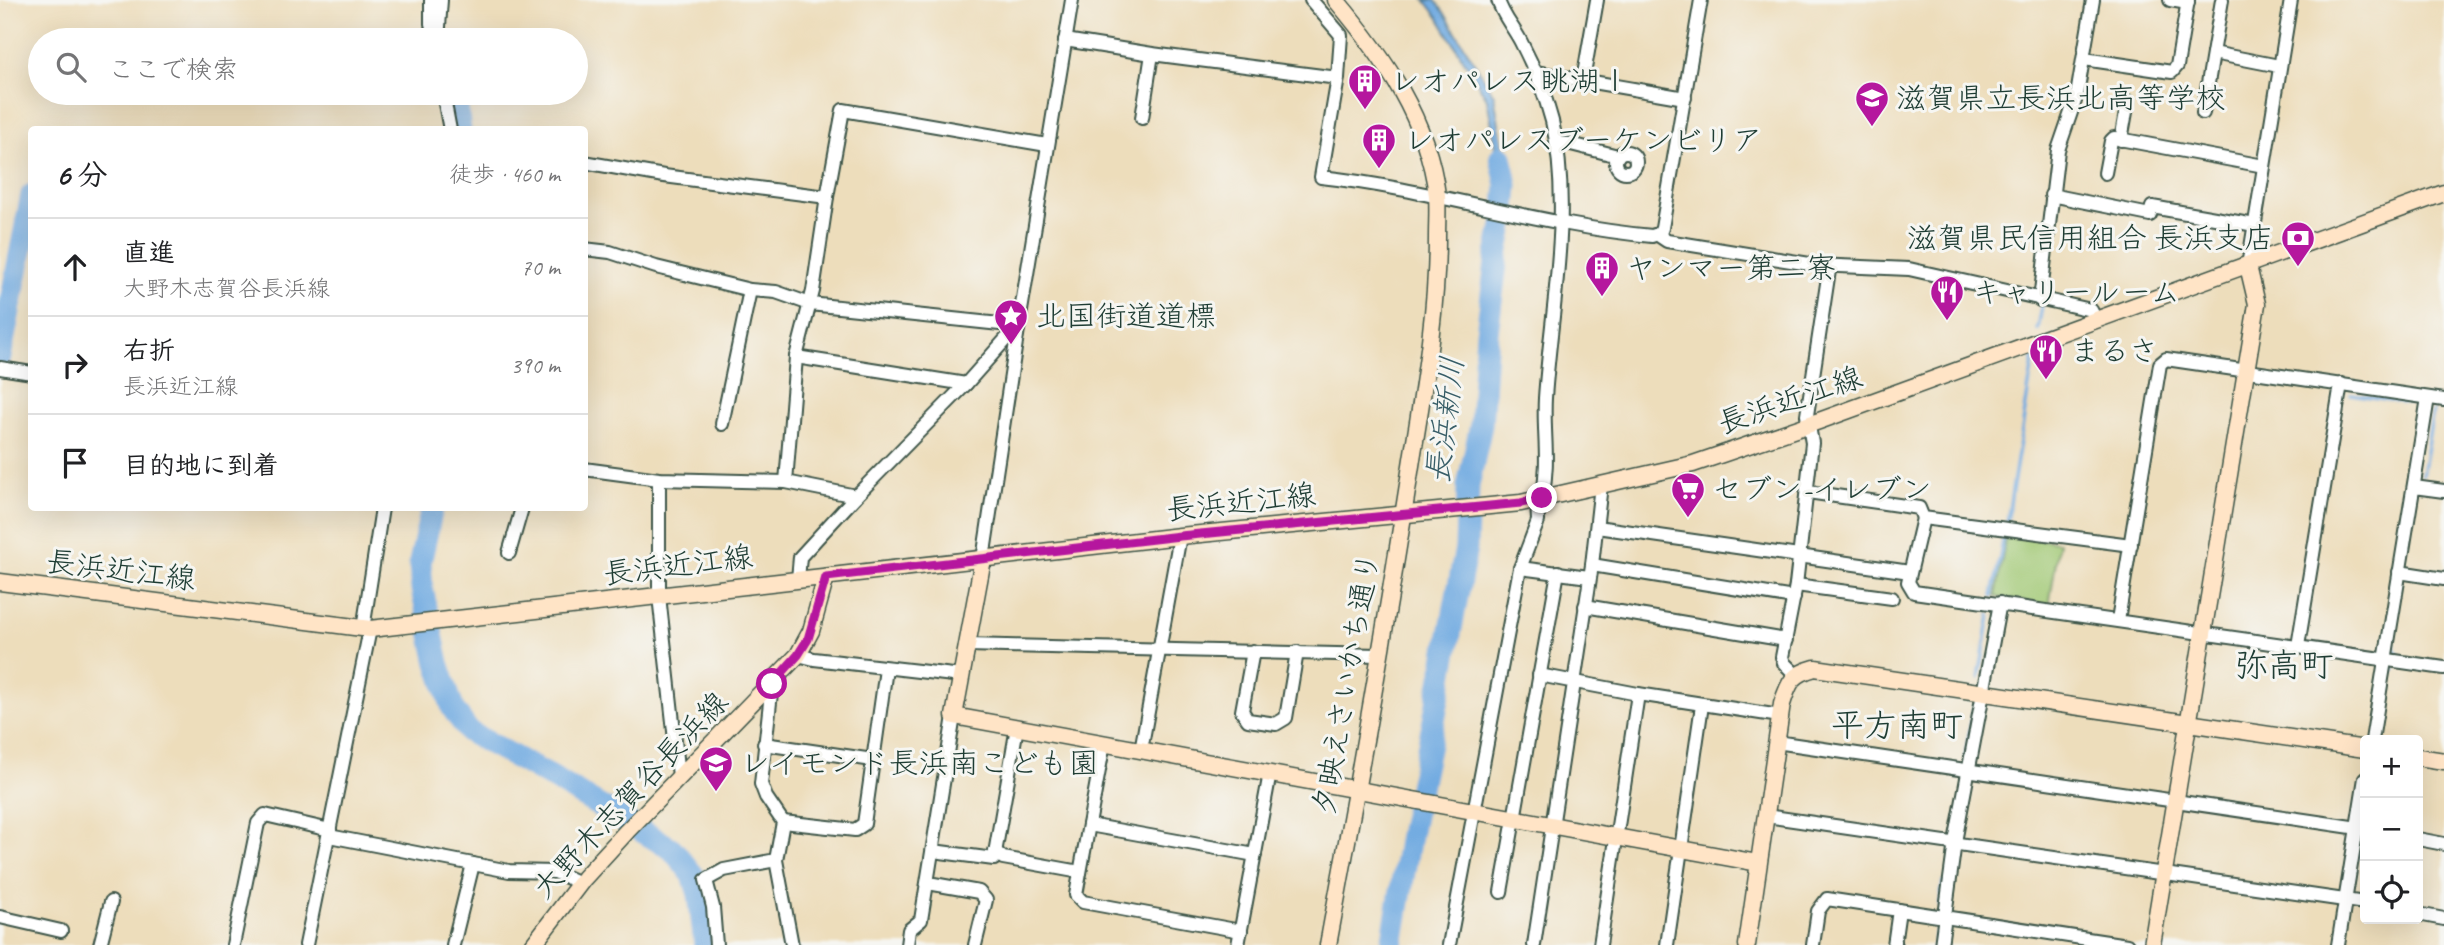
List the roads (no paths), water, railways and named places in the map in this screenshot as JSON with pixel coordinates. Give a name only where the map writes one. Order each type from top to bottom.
[{"type":"street","points":[[431,0],[432,28]]},
{"type":"street","points":[[439,28],[441,0]]},
{"type":"street","points":[[907,945],[909,930],[921,920],[928,883],[939,799],[983,559],[1072,0]]},
{"type":"street","points":[[1311,0],[1341,36],[1338,78],[1321,177],[1437,195],[1555,220],[1650,236],[1658,235],[1667,241],[1816,265],[1909,269],[2091,310],[2096,320]]},
{"type":"street","name":"夕映えさいかち通り","points":[[1328,945],[1404,515],[1431,339],[1437,273],[1437,195],[1425,144],[1401,86],[1336,0]]},
{"type":"street","points":[[1583,80],[1597,0]]},
{"type":"street","points":[[1658,235],[1662,228],[1701,0]]},
{"type":"street","points":[[2040,300],[2058,150],[2077,95],[2093,0]]},
{"type":"street","points":[[2084,59],[2172,72],[2177,66],[2188,1],[2170,0]]},
{"type":"street","points":[[2203,113],[2222,0]]},
{"type":"street","points":[[2152,945],[2257,304],[2248,266],[2291,0]]},
{"type":"street","points":[[1449,945],[1470,811],[1520,568],[1538,521],[1533,500],[1548,458],[1544,413],[1555,220],[1560,182],[1556,143],[1535,72],[1521,42],[1497,4]]},
{"type":"street","points":[[1065,40],[1338,78]]},
{"type":"street","points":[[1142,118],[1152,54]]},
{"type":"street","points":[[2213,54],[2279,66]]},
{"type":"street","points":[[1535,72],[1685,98]]},
{"type":"street","points":[[2121,139],[2128,102]]},
{"type":"street","points":[[445,105],[449,126]]},
{"type":"street","points":[[786,482],[796,357],[810,304],[843,110],[1047,145]]},
{"type":"street","points":[[2105,173],[2111,141],[2114,138],[2264,166]]},
{"type":"street","points":[[1556,143],[1618,156]]},
{"type":"street","points":[[588,163],[664,176],[827,197]]},
{"type":"street","name":"長浜近江線","points":[[0,582],[367,629],[1180,536],[1533,500],[1693,464],[2248,266],[2444,193]]},
{"type":"street","points":[[2052,195],[2150,215],[2152,207],[2255,225]]},
{"type":"street","points":[[588,249],[610,252],[656,267],[750,290],[776,292],[810,304],[1018,328]]},
{"type":"street","points":[[1796,675],[1784,663],[1782,657],[1795,592],[1808,492],[1812,443],[1807,415],[1830,264]]},
{"type":"street","points":[[722,424],[750,290]]},
{"type":"street","points":[[798,579],[800,556],[1018,328]]},
{"type":"street","points":[[796,357],[967,384]]},
{"type":"street","points":[[2118,620],[2160,364],[2166,359],[2444,400]]},
{"type":"street","points":[[1,368],[28,372]]},
{"type":"street","points":[[2298,646],[2341,384]]},
{"type":"street","points":[[2373,735],[2428,398]]},
{"type":"street","points":[[588,471],[659,480],[786,482],[856,496]]},
{"type":"street","points":[[659,480],[659,596],[679,776]]},
{"type":"street","points":[[1534,945],[1601,485]]},
{"type":"street","points":[[2414,487],[2444,491]]},
{"type":"street","points":[[1808,492],[1919,508],[1923,517],[1908,582],[1914,592],[2444,668]]},
{"type":"street","points":[[306,945],[330,833],[367,629],[382,511]]},
{"type":"street","points":[[509,553],[521,511]]},
{"type":"street","points":[[1923,517],[2131,545]]},
{"type":"street","points":[[1597,527],[1910,572]]},
{"type":"street","points":[[1141,750],[1180,536]]},
{"type":"street","points":[[1520,568],[1558,572],[1590,571],[1795,592],[1892,598]]},
{"type":"street","points":[[1501,892],[1558,572]]},
{"type":"street","points":[[2399,572],[2444,579]]},
{"type":"street","name":"大野木志賀谷長浜線","points":[[533,945],[580,883],[632,825],[798,655],[811,631],[826,577]]},
{"type":"street","points":[[1941,945],[1955,842],[2000,603]]},
{"type":"street","points":[[1585,606],[1786,640]]},
{"type":"street","points":[[967,645],[1379,655]]},
{"type":"street","points":[[1254,651],[1242,711],[1248,720],[1276,724],[1286,718],[1297,652]]},
{"type":"street","points":[[798,655],[887,669],[962,676]]},
{"type":"street","points":[[1747,945],[1780,716],[1787,687],[1796,675],[1815,668],[2360,748]]},
{"type":"street","points":[[783,822],[855,830],[864,824],[887,669]]},
{"type":"street","points":[[1539,675],[1702,705],[1780,716]]},
{"type":"street","points":[[772,684],[761,784],[766,797],[783,822],[776,860],[792,945]]},
{"type":"street","points":[[1600,945],[1638,694]]},
{"type":"street","points":[[1667,945],[1702,705]]},
{"type":"street","points":[[954,716],[1758,863]]},
{"type":"street","points":[[933,851],[994,859],[1017,727]]},
{"type":"street","points":[[1776,742],[2360,828]]},
{"type":"street","points":[[1104,743],[1076,895],[1083,902],[1241,931]]},
{"type":"street","points":[[764,744],[873,760]]},
{"type":"street","points":[[2423,758],[2444,761]]},
{"type":"street","points":[[1238,945],[1270,773]]},
{"type":"street","points":[[233,945],[258,823],[265,816],[330,833],[509,871],[555,872],[580,883]]},
{"type":"street","points":[[1766,816],[2360,902]]},
{"type":"street","points":[[1089,825],[1255,855]]},
{"type":"street","points":[[2338,945],[2344,899],[2360,832]]},
{"type":"street","points":[[2423,840],[2444,844]]},
{"type":"street","points":[[995,850],[1003,858],[1080,872]]},
{"type":"street","points":[[716,945],[713,906],[706,880],[724,870],[776,860]]},
{"type":"street","points":[[453,945],[473,864]]},
{"type":"street","points":[[928,883],[979,892],[986,900],[975,945]]},
{"type":"street","points":[[1814,945],[1818,911],[1827,899],[2127,945]]},
{"type":"street","points":[[100,945],[111,902]]},
{"type":"street","points":[[1894,945],[1899,910]]},
{"type":"street","points":[[2423,915],[2444,919]]},
{"type":"street","points":[[0,917],[61,932]]},
{"type":"water","points":[[1425,0],[1435,0],[1444,12],[1494,95],[1510,186],[1503,184],[1487,99]]},
{"type":"waterway","points":[[2077,58],[2086,0]]},
{"type":"waterway","points":[[457,105],[459,126]]},
{"type":"waterway","name":"長浜新川","points":[[1392,945],[1410,835],[1466,548],[1468,486],[1481,425],[1487,333],[1504,221],[1507,185],[1501,157]]},
{"type":"waterway","points":[[0,357],[28,215]]},
{"type":"waterway","points":[[2038,330],[2042,305]]},
{"type":"waterway","points":[[2007,522],[2034,355]]},
{"type":"waterway","points":[[2260,381],[2327,390]]},
{"type":"waterway","points":[[2351,394],[2415,404]]},
{"type":"waterway","points":[[2439,406],[2444,407]]},
{"type":"waterway","points":[[2422,475],[2433,411]]},
{"type":"waterway","points":[[431,511],[420,563],[422,589],[438,663],[453,709],[469,732],[672,849],[693,875],[699,894],[705,945]]},
{"type":"waterway","points":[[1993,596],[2004,535]]},
{"type":"waterway","points":[[1979,678],[1990,615]]},
{"type":"waterway","points":[[2394,643],[2393,647],[2399,656]]},
{"type":"waterway","points":[[2388,677],[2396,668]]},
{"type":"waterway","points":[[1965,757],[1974,706]]},
{"type":"waterway","points":[[2358,858],[2360,847]]},
{"type":"waterway","points":[[1940,906],[1943,882]]},
{"type":"waterway","points":[[1934,945],[1937,929]]},
{"type":"place","name":"レオパレス眺湖Ⅰ","points":[[1365,111]]},
{"type":"place","name":"滋賀県立長浜北高等学校","points":[[1872,128]]},
{"type":"place","name":"レオパレスブーケンビリア","points":[[1379,170]]},
{"type":"place","name":"滋賀県民信用組合 長浜支店","points":[[2298,268]]},
{"type":"place","name":"ヤンマー第二寮","points":[[1602,298]]},
{"type":"place","name":"キャリールーム","points":[[1947,322]]},
{"type":"place","name":"北国街道道標","points":[[1011,346]]},
{"type":"place","name":"まるさ","points":[[2046,381]]},
{"type":"place","name":"セブン-イレブン","points":[[1688,519]]},
{"type":"place","name":"レイモンド長浜南こども園","points":[[716,793]]},
{"type":"district","name":"弥高町","points":[[2284,665]]},
{"type":"district","name":"平方南町","points":[[1897,725]]}]
